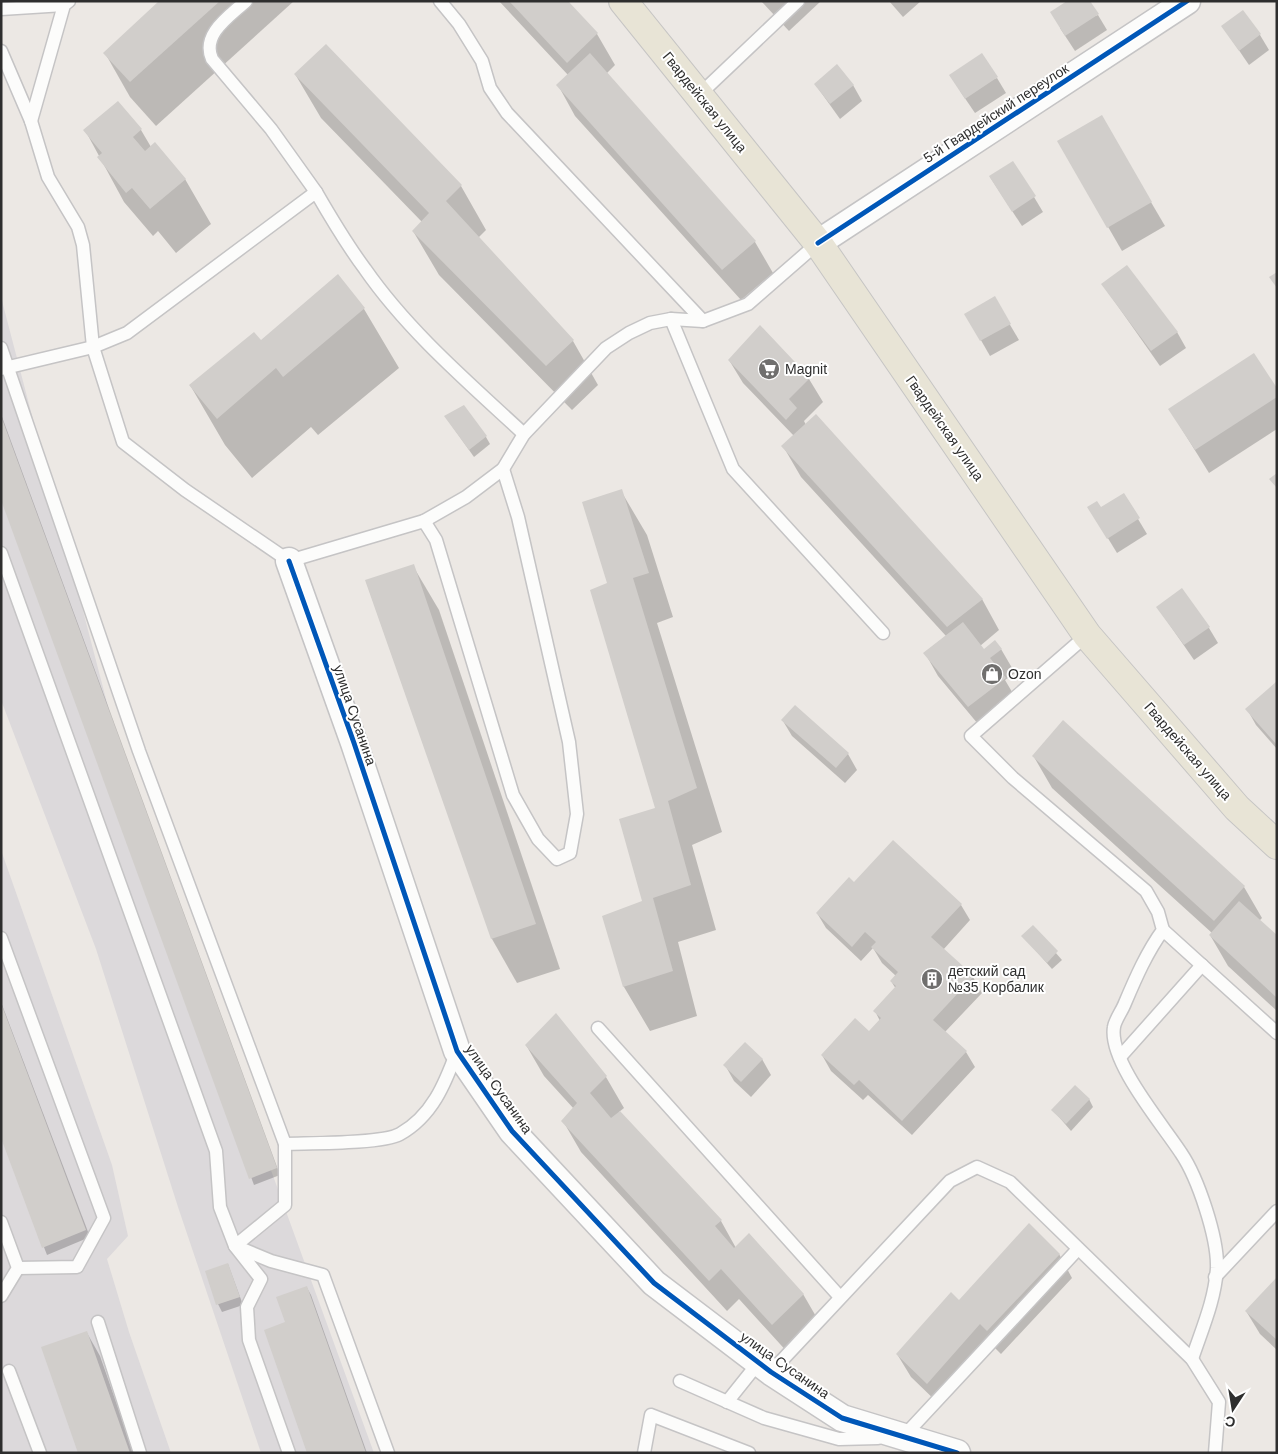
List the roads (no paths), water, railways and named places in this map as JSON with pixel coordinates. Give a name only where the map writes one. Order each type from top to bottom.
[{"type":"main road","name":"Гвардейская улица","points":[[623,1],[818,243],[1087,634],[1237,808],[1277,845]]},
{"type":"street","name":"5-й Гвардейский переулок","points":[[818,243],[1187,1]]},
{"type":"street","name":"улица Сусанина","points":[[289,561],[354,743],[457,1051],[512,1131],[654,1283],[765,1367],[842,1418],[958,1453]]},
{"type":"lane","points":[[246,1],[218,27],[210,40],[208,50],[212,58],[271,130],[316,192],[365,270],[402,315],[461,376],[524,434]]},
{"type":"lane","points":[[440,1],[459,24],[482,61],[490,88],[507,113],[702,321]]},
{"type":"lane","points":[[699,95],[798,1]]},
{"type":"lane","points":[[1,9],[66,3],[31,121]]},
{"type":"lane","points":[[1,51],[31,121],[48,177],[78,227],[84,245],[92,347],[123,442],[185,490],[289,561],[424,521],[466,497],[502,469],[524,434],[606,348],[629,333],[650,323],[671,319],[702,321],[748,304],[818,243]]},
{"type":"lane","points":[[5,368],[92,347],[127,333],[316,192]]},
{"type":"lane","points":[[671,319],[732,469],[883,633]]},
{"type":"lane","points":[[1,348],[5,368],[139,751],[285,1144],[285,1205],[235,1246]]},
{"type":"lane","points":[[424,521],[436,540],[513,795],[538,839],[557,859],[570,853],[577,814],[569,742],[518,517],[502,469]]},
{"type":"lane","points":[[1,553],[216,1151],[220,1207],[235,1246],[261,1278],[247,1307],[250,1340],[289,1453]]},
{"type":"lane","points":[[1087,634],[971,736],[1013,778],[1146,891],[1158,912],[1164,930],[1277,1033]]},
{"type":"lane","points":[[1164,930],[1149,949],[1114,1028],[1117,1050],[1137,1091],[1183,1154],[1203,1202],[1215,1240],[1213,1299],[1192,1359]]},
{"type":"lane","points":[[1,938],[104,1218],[77,1267],[18,1268]]},
{"type":"lane","points":[[1120,1057],[1202,965]]},
{"type":"lane","points":[[598,1028],[840,1297]]},
{"type":"lane","points":[[285,1144],[366,1141],[398,1135],[426,1114],[442,1089],[457,1051]]},
{"type":"lane","points":[[727,1402],[840,1297],[950,1181],[977,1167],[1010,1182],[1192,1359],[1219,1402],[1215,1453]]},
{"type":"lane","points":[[1215,1277],[1277,1211]]},
{"type":"lane","points":[[1,1222],[18,1268]]},
{"type":"lane","points":[[235,1246],[271,1261],[322,1275],[388,1453]]},
{"type":"lane","points":[[680,1381],[764,1418],[839,1439],[903,1437],[1078,1249]]},
{"type":"lane","points":[[1,1296],[18,1268]]},
{"type":"lane","points":[[98,1322],[140,1453]]},
{"type":"lane","points":[[9,1371],[40,1453]]},
{"type":"lane","points":[[644,1453],[651,1416],[749,1453]]},
{"type":"place","name":"Magnit","points":[[769,369]]},
{"type":"place","name":"Ozon","points":[[992,674]]},
{"type":"place","name":"детский сад №35 Корбалик","points":[[932,979]]}]
